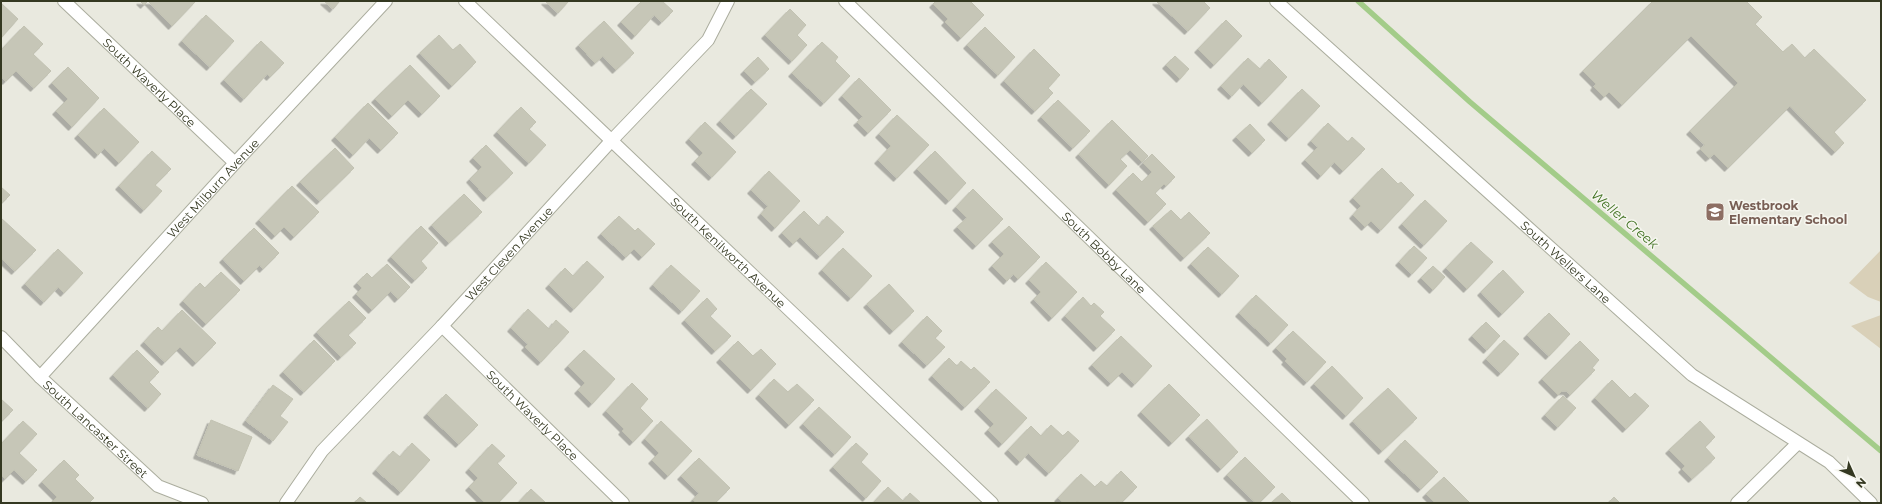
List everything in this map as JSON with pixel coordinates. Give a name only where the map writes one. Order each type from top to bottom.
[{"type":"street","name":"South Waverly Place","points":[[64,1],[235,163]]},
{"type":"street","name":"West Milburn Avenue","points":[[40,377],[235,163],[386,1]]},
{"type":"street","name":"South Kenilworth Avenue","points":[[465,1],[992,503]]},
{"type":"street","name":"West Cleven Avenue","points":[[286,503],[322,451],[442,326],[612,140],[708,40],[728,1]]},
{"type":"street","name":"South Bobby Lane","points":[[845,1],[1363,503]]},
{"type":"street","name":"South Wellers Lane","points":[[1276,1],[1692,375],[1829,462],[1871,503]]},
{"type":"street","name":"South Waverly Place","points":[[442,326],[623,503]]},
{"type":"street","name":"South Lancaster Street","points":[[1,337],[40,377],[158,486],[202,503]]},
{"type":"street","points":[[1737,503],[1798,443]]},
{"type":"shaded area","points":[[1881,250],[1881,302],[1868,297],[1849,283]]},
{"type":"shaded area","points":[[1881,315],[1881,349],[1851,326]]},
{"type":"building","points":[[140,1],[148,1],[144,5]]},
{"type":"building","points":[[148,1],[196,1],[172,26]]},
{"type":"building","points":[[324,1],[340,1],[333,9]]},
{"type":"building","points":[[545,1],[569,1],[558,13]]},
{"type":"building","points":[[642,1],[662,1],[673,11],[662,22],[654,15],[635,36],[621,22]]},
{"type":"building","points":[[936,1],[970,1],[984,15],[961,38],[945,22],[948,19],[933,4]]},
{"type":"building","points":[[1156,1],[1203,1],[1210,8],[1188,31]]},
{"type":"building","points":[[1653,1],[1746,1],[1762,17],[1755,24],[1783,52],[1792,44],[1805,58],[1814,49],[1866,100],[1834,132],[1844,143],[1835,152],[1790,106],[1728,168],[1714,154],[1709,158],[1700,149],[1705,145],[1690,131],[1738,83],[1691,36],[1622,105],[1609,92],[1604,97],[1594,87],[1596,84],[1583,71]]},
{"type":"building","points":[[1,3],[18,19],[1,38]]},
{"type":"building","points":[[790,9],[806,25],[797,35],[807,45],[792,61],[765,35]]},
{"type":"building","points":[[206,15],[234,41],[210,67],[182,41]]},
{"type":"building","points":[[1226,20],[1242,36],[1214,65],[1198,49]]},
{"type":"building","points":[[604,21],[634,53],[616,70],[603,56],[595,63],[579,45]]},
{"type":"building","points":[[24,26],[43,44],[33,54],[51,71],[34,88],[16,71],[6,81],[1,77],[1,50]]},
{"type":"building","points":[[985,27],[1015,57],[998,75],[967,45]]},
{"type":"building","points":[[439,35],[453,50],[460,44],[476,62],[452,86],[420,53]]},
{"type":"building","points":[[261,41],[284,63],[270,77],[267,74],[244,99],[224,80]]},
{"type":"building","points":[[822,42],[838,57],[835,61],[850,76],[824,103],[792,73]]},
{"type":"building","points":[[1034,49],[1060,75],[1048,88],[1053,93],[1035,111],[1004,81]]},
{"type":"building","points":[[1175,56],[1189,69],[1180,79],[1166,65]]},
{"type":"building","points":[[758,57],[769,69],[755,82],[744,71]]},
{"type":"building","points":[[1248,58],[1260,69],[1269,59],[1287,77],[1262,103],[1243,84],[1232,96],[1221,86]]},
{"type":"building","points":[[410,65],[440,96],[422,114],[408,100],[392,116],[375,99]]},
{"type":"building","points":[[68,67],[99,98],[72,127],[56,111],[68,99],[52,83]]},
{"type":"building","points":[[859,78],[891,110],[868,133],[857,122],[863,117],[842,96]]},
{"type":"building","points":[[751,89],[767,104],[736,136],[720,121]]},
{"type":"building","points":[[1302,89],[1320,106],[1289,138],[1271,121]]},
{"type":"building","points":[[1058,100],[1090,131],[1073,148],[1041,117]]},
{"type":"building","points":[[368,103],[398,133],[381,150],[369,138],[353,155],[335,137]]},
{"type":"building","points":[[521,107],[536,122],[529,129],[546,145],[529,163],[497,132]]},
{"type":"building","points":[[104,108],[139,142],[119,163],[104,148],[98,155],[78,135]]},
{"type":"building","points":[[897,115],[929,145],[897,178],[878,160],[891,146],[879,134]]},
{"type":"building","points":[[1112,120],[1148,156],[1142,162],[1130,150],[1120,159],[1127,166],[1109,185],[1079,154]]},
{"type":"building","points":[[705,122],[736,152],[712,177],[695,161],[703,153],[689,139]]},
{"type":"building","points":[[1328,123],[1348,142],[1352,137],[1365,149],[1343,171],[1334,162],[1321,176],[1305,160],[1318,147],[1311,141]]},
{"type":"building","points":[[1250,124],[1265,140],[1252,153],[1236,137]]},
{"type":"building","points":[[486,145],[513,173],[487,198],[470,179],[482,167],[473,158]]},
{"type":"building","points":[[335,148],[354,168],[320,201],[300,182]]},
{"type":"building","points":[[152,151],[171,169],[155,185],[162,191],[144,210],[119,186]]},
{"type":"building","points":[[935,151],[966,183],[949,201],[917,169]]},
{"type":"building","points":[[1152,154],[1175,177],[1166,186],[1164,184],[1155,193],[1166,204],[1148,222],[1116,190],[1133,173],[1142,182],[1152,172],[1143,163]]},
{"type":"building","points":[[1382,168],[1398,184],[1401,182],[1414,195],[1381,230],[1371,221],[1365,227],[1353,215],[1361,206],[1353,198]]},
{"type":"building","points":[[769,171],[800,201],[775,228],[761,214],[768,206],[751,190]]},
{"type":"building","points":[[292,186],[319,212],[294,237],[284,227],[275,236],[259,220]]},
{"type":"building","points":[[1,187],[10,195],[1,204]]},
{"type":"building","points":[[973,189],[1003,219],[976,246],[957,227],[967,218],[956,207]]},
{"type":"building","points":[[464,194],[482,212],[449,243],[432,225]]},
{"type":"building","points":[[1425,200],[1447,221],[1424,245],[1402,224]]},
{"type":"building","points":[[1171,210],[1181,220],[1189,212],[1210,233],[1184,258],[1153,226]]},
{"type":"building","points":[[804,211],[819,226],[827,216],[844,232],[820,256],[800,237],[793,244],[782,233]]},
{"type":"building","points":[[619,216],[635,231],[638,228],[655,244],[642,257],[634,249],[626,257],[601,234]]},
{"type":"building","points":[[1,218],[36,250],[15,271],[1,258]]},
{"type":"building","points":[[421,226],[438,243],[421,261],[427,268],[415,280],[391,257]]},
{"type":"building","points":[[1009,226],[1040,257],[1018,279],[1013,274],[1007,281],[992,266],[1004,254],[992,242]]},
{"type":"building","points":[[254,228],[279,253],[263,269],[260,265],[244,281],[223,259]]},
{"type":"building","points":[[1471,242],[1493,262],[1467,289],[1446,268]]},
{"type":"building","points":[[1414,246],[1427,258],[1412,274],[1399,262]]},
{"type":"building","points":[[1208,247],[1239,276],[1222,294],[1191,264]]},
{"type":"building","points":[[843,248],[872,276],[851,298],[822,270]]},
{"type":"building","points":[[58,249],[83,273],[64,293],[58,287],[44,302],[25,284]]},
{"type":"building","points":[[587,261],[604,277],[574,309],[549,285],[565,268],[573,276]]},
{"type":"building","points":[[1046,262],[1077,292],[1052,318],[1034,299],[1041,292],[1029,280]]},
{"type":"building","points":[[387,264],[410,287],[398,299],[391,291],[372,310],[356,294],[362,288],[357,283],[367,273],[372,278]]},
{"type":"building","points":[[671,265],[700,291],[682,311],[653,285]]},
{"type":"building","points":[[1433,266],[1445,277],[1433,290],[1421,278]]},
{"type":"building","points":[[1503,270],[1524,292],[1502,314],[1481,292]]},
{"type":"building","points":[[221,272],[240,290],[206,324],[183,301],[200,283],[205,288]]},
{"type":"building","points":[[889,284],[914,311],[893,331],[867,304]]},
{"type":"building","points":[[1256,295],[1288,325],[1271,343],[1239,313]]},
{"type":"building","points":[[1083,297],[1091,306],[1094,303],[1104,312],[1100,316],[1115,330],[1097,348],[1065,316]]},
{"type":"building","points":[[707,298],[717,309],[710,316],[731,336],[715,351],[685,320]]},
{"type":"building","points":[[349,301],[366,318],[348,335],[356,343],[341,357],[317,332]]},
{"type":"building","points":[[528,309],[549,329],[556,320],[569,332],[541,362],[525,347],[528,344],[511,328]]},
{"type":"building","points":[[182,310],[216,343],[196,363],[180,347],[165,362],[144,342],[158,327],[162,331]]},
{"type":"building","points":[[1549,313],[1570,334],[1549,356],[1527,335]]},
{"type":"building","points":[[927,316],[942,331],[935,338],[945,347],[927,365],[902,342]]},
{"type":"building","points":[[1486,322],[1500,336],[1487,350],[1472,336]]},
{"type":"building","points":[[1293,331],[1326,362],[1307,382],[1285,361],[1287,359],[1276,348]]},
{"type":"building","points":[[1121,336],[1152,366],[1135,384],[1122,372],[1111,383],[1092,365]]},
{"type":"building","points":[[314,340],[335,361],[304,392],[283,372]]},
{"type":"building","points":[[1504,340],[1519,354],[1501,373],[1486,359]]},
{"type":"building","points":[[738,341],[753,356],[761,349],[776,364],[751,390],[720,359]]},
{"type":"building","points":[[1580,341],[1599,360],[1592,368],[1595,370],[1570,395],[1567,391],[1562,391],[1558,395],[1542,379]]},
{"type":"building","points":[[137,350],[159,372],[149,382],[161,394],[148,408],[113,375]]},
{"type":"building","points":[[584,350],[615,379],[592,404],[578,390],[585,383],[568,366]]},
{"type":"building","points":[[949,358],[957,366],[961,361],[971,370],[974,367],[990,382],[965,407],[932,376]]},
{"type":"building","points":[[1332,366],[1363,398],[1346,416],[1314,384]]},
{"type":"building","points":[[774,379],[788,392],[797,384],[814,400],[789,425],[759,395]]},
{"type":"building","points":[[1612,380],[1630,398],[1635,393],[1649,406],[1626,429],[1595,398]]},
{"type":"building","points":[[632,383],[648,399],[640,408],[653,421],[633,442],[622,431],[624,429],[606,411]]},
{"type":"building","points":[[1169,384],[1200,415],[1172,443],[1141,412]]},
{"type":"building","points":[[273,385],[293,399],[280,416],[288,422],[273,441],[246,421]]},
{"type":"building","points":[[1388,388],[1417,418],[1382,451],[1353,421]]},
{"type":"building","points":[[996,389],[1027,418],[1002,444],[988,430],[994,424],[978,408]]},
{"type":"building","points":[[446,394],[478,425],[459,444],[427,414]]},
{"type":"building","points":[[1563,396],[1576,408],[1558,427],[1545,415]]},
{"type":"building","points":[[1,399],[13,410],[1,422]]},
{"type":"building","points":[[819,407],[851,437],[835,454],[803,424]]},
{"type":"building","points":[[1207,419],[1238,452],[1221,469],[1189,436]]},
{"type":"building","points":[[211,420],[252,437],[238,471],[197,455]]},
{"type":"building","points":[[23,421],[37,434],[19,453],[37,470],[26,481],[14,470],[5,479],[1,475],[1,444]]},
{"type":"building","points":[[661,421],[692,451],[668,476],[652,460],[659,453],[645,439]]},
{"type":"building","points":[[1700,421],[1715,437],[1705,447],[1715,458],[1692,479],[1682,469],[1685,466],[1669,450]]},
{"type":"building","points":[[1051,425],[1063,436],[1068,431],[1079,441],[1049,473],[1028,453],[1020,462],[1008,450],[1031,426],[1041,436]]},
{"type":"building","points":[[1405,440],[1438,472],[1421,489],[1388,458]]},
{"type":"building","points":[[412,443],[430,460],[401,492],[376,470],[393,451],[400,457]]},
{"type":"building","points":[[856,443],[868,454],[861,462],[881,481],[866,498],[833,467]]},
{"type":"building","points":[[492,444],[505,456],[497,463],[517,483],[498,503],[485,503],[469,487],[478,478],[469,469]]},
{"type":"building","points":[[1245,457],[1275,487],[1259,503],[1256,503],[1227,475]]},
{"type":"building","points":[[699,458],[730,488],[715,503],[696,503],[693,500],[699,493],[681,476]]},
{"type":"building","points":[[64,460],[79,475],[75,479],[94,498],[89,503],[51,503],[57,497],[42,482]]},
{"type":"building","points":[[1121,471],[1137,487],[1121,503],[1117,501],[1115,503],[1080,503],[1077,501],[1075,503],[1063,503],[1058,498],[1081,474],[1095,487],[1101,481],[1107,486]]},
{"type":"building","points":[[1444,477],[1470,503],[1435,503],[1426,494]]},
{"type":"building","points":[[888,487],[903,501],[910,493],[921,503],[873,503]]},
{"type":"building","points":[[531,489],[546,503],[518,503]]},
{"type":"building","points":[[1282,493],[1292,503],[1271,503]]},
{"type":"building","points":[[360,497],[367,503],[354,503]]},
{"type":"building","points":[[1614,497],[1620,503],[1608,503]]},
{"type":"waterway","name":"Weller Creek","points":[[1358,1],[1470,102],[1881,451]]},
{"type":"place","name":"Westbrook Elementary School","points":[[1715,212]]}]
